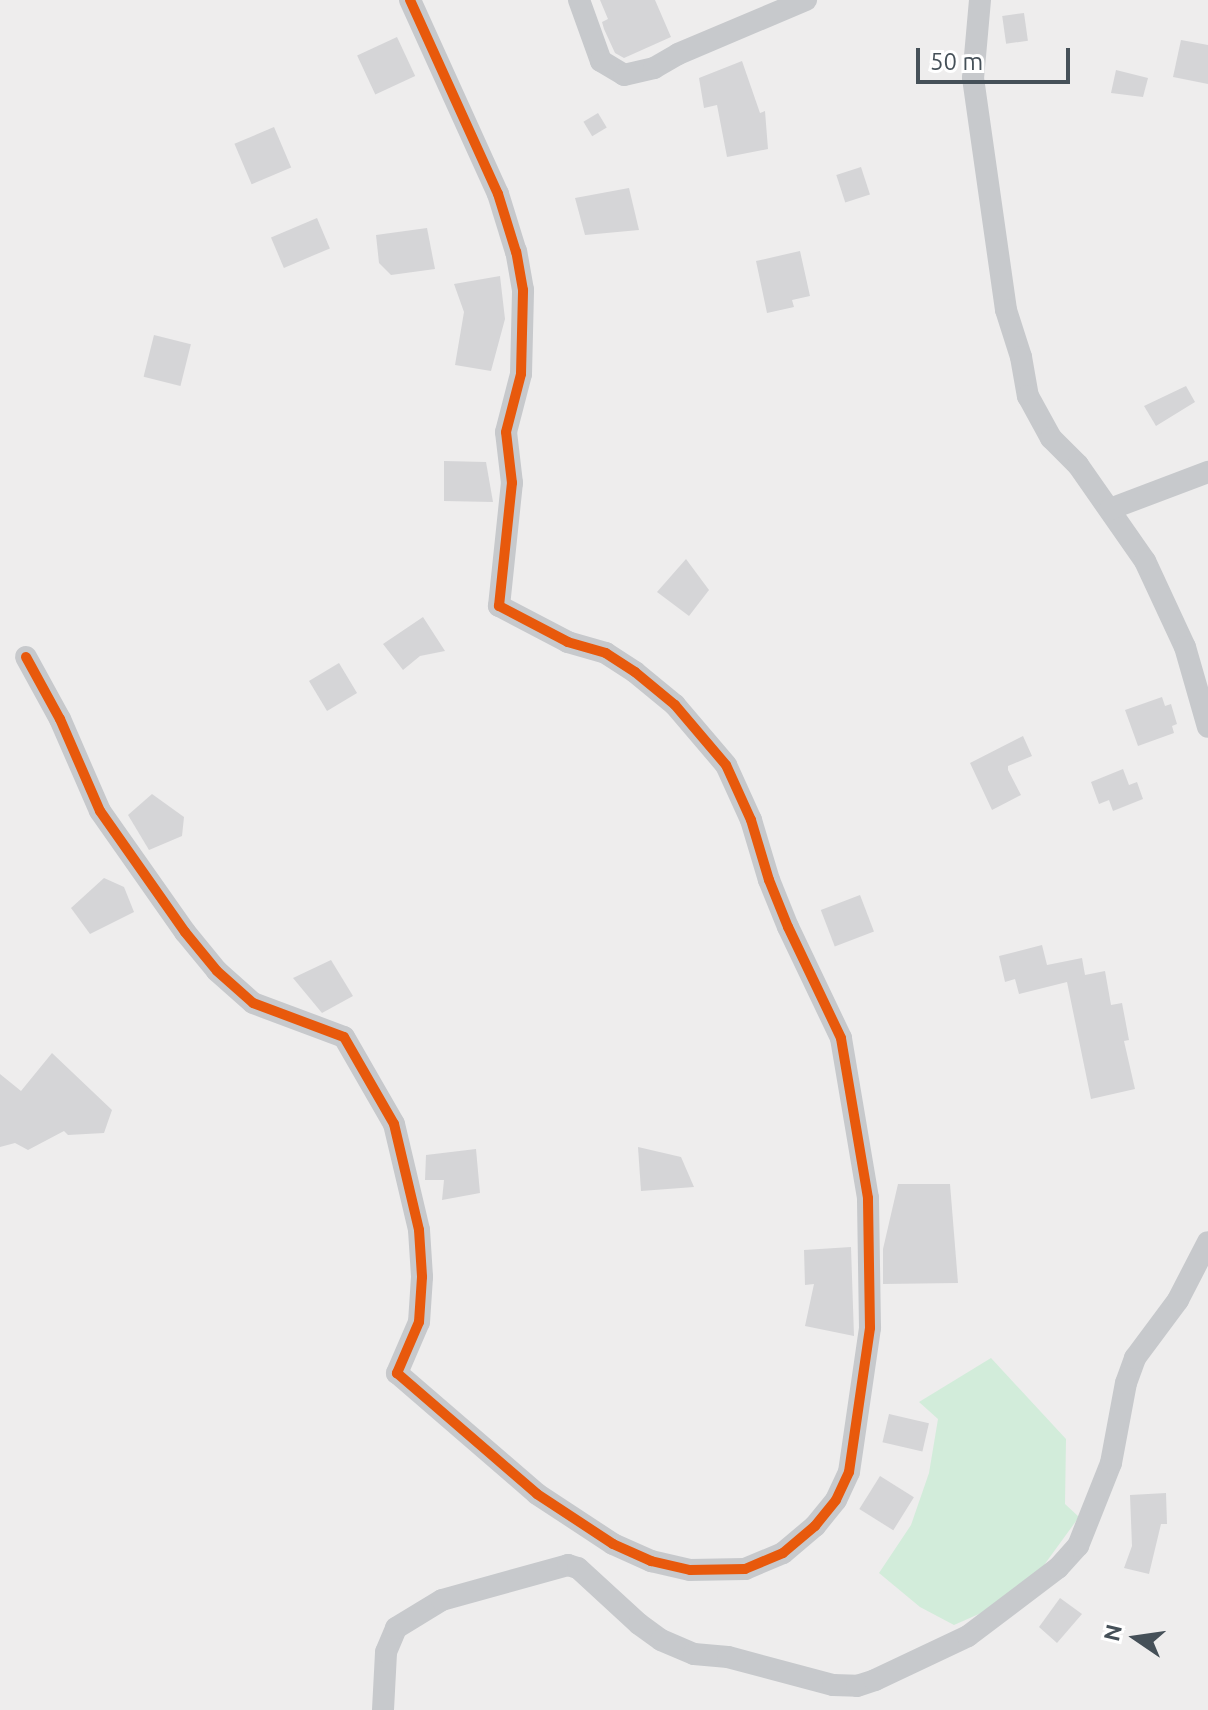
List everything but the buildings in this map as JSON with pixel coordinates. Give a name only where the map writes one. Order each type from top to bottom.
[{"type":"street","points":[[26,657],[60,719],[100,811],[185,932],[217,971],[253,1003],[344,1037],[394,1124],[419,1230],[422,1277],[419,1322],[397,1373],[537,1494],[613,1544],[651,1561],[690,1570],[745,1569],[783,1553],[815,1526],[836,1500],[849,1472],[870,1328],[868,1198],[841,1038],[788,927],[769,880],[751,820],[726,765],[675,705],[635,672],[606,653],[568,642],[499,606],[512,483],[506,432],[521,374],[523,290],[516,252],[498,194],[410,0]]},
{"type":"street","points":[[579,0],[601,61],[624,75],[654,68],[678,54],[806,0]]},
{"type":"street","points":[[980,0],[973,45],[973,78],[1006,310],[1021,357],[1028,396],[1051,438],[1078,465],[1145,561],[1185,647],[1208,727]]},
{"type":"street","points":[[1110,509],[1208,472]]},
{"type":"street","points":[[383,1710],[386,1652],[396,1628],[442,1600],[568,1565],[578,1568],[661,1640],[694,1654],[728,1657],[833,1685],[857,1686],[875,1680],[968,1636],[1058,1568],[1078,1546],[1111,1463],[1126,1383],[1135,1358],[1178,1300],[1208,1242]]},
{"type":"green space","points":[[991,1358],[1066,1439],[1065,1504],[1079,1517],[1039,1572],[988,1610],[954,1625],[920,1607],[879,1573],[911,1525],[929,1473],[938,1419],[919,1402]]},
{"type":"cycle path","points":[[26,657],[60,719],[100,811],[185,932],[217,971],[253,1003],[344,1037],[394,1124],[419,1230],[422,1277],[419,1322],[397,1373],[537,1494],[613,1544],[651,1561],[690,1570],[745,1569],[783,1553],[815,1526],[836,1500],[849,1472],[870,1328],[868,1198],[841,1038],[788,927],[769,880],[751,820],[726,765],[675,705],[635,672],[606,653],[568,642],[499,606],[512,483],[506,432],[521,374],[523,290],[516,252],[498,194],[410,0]]}]
